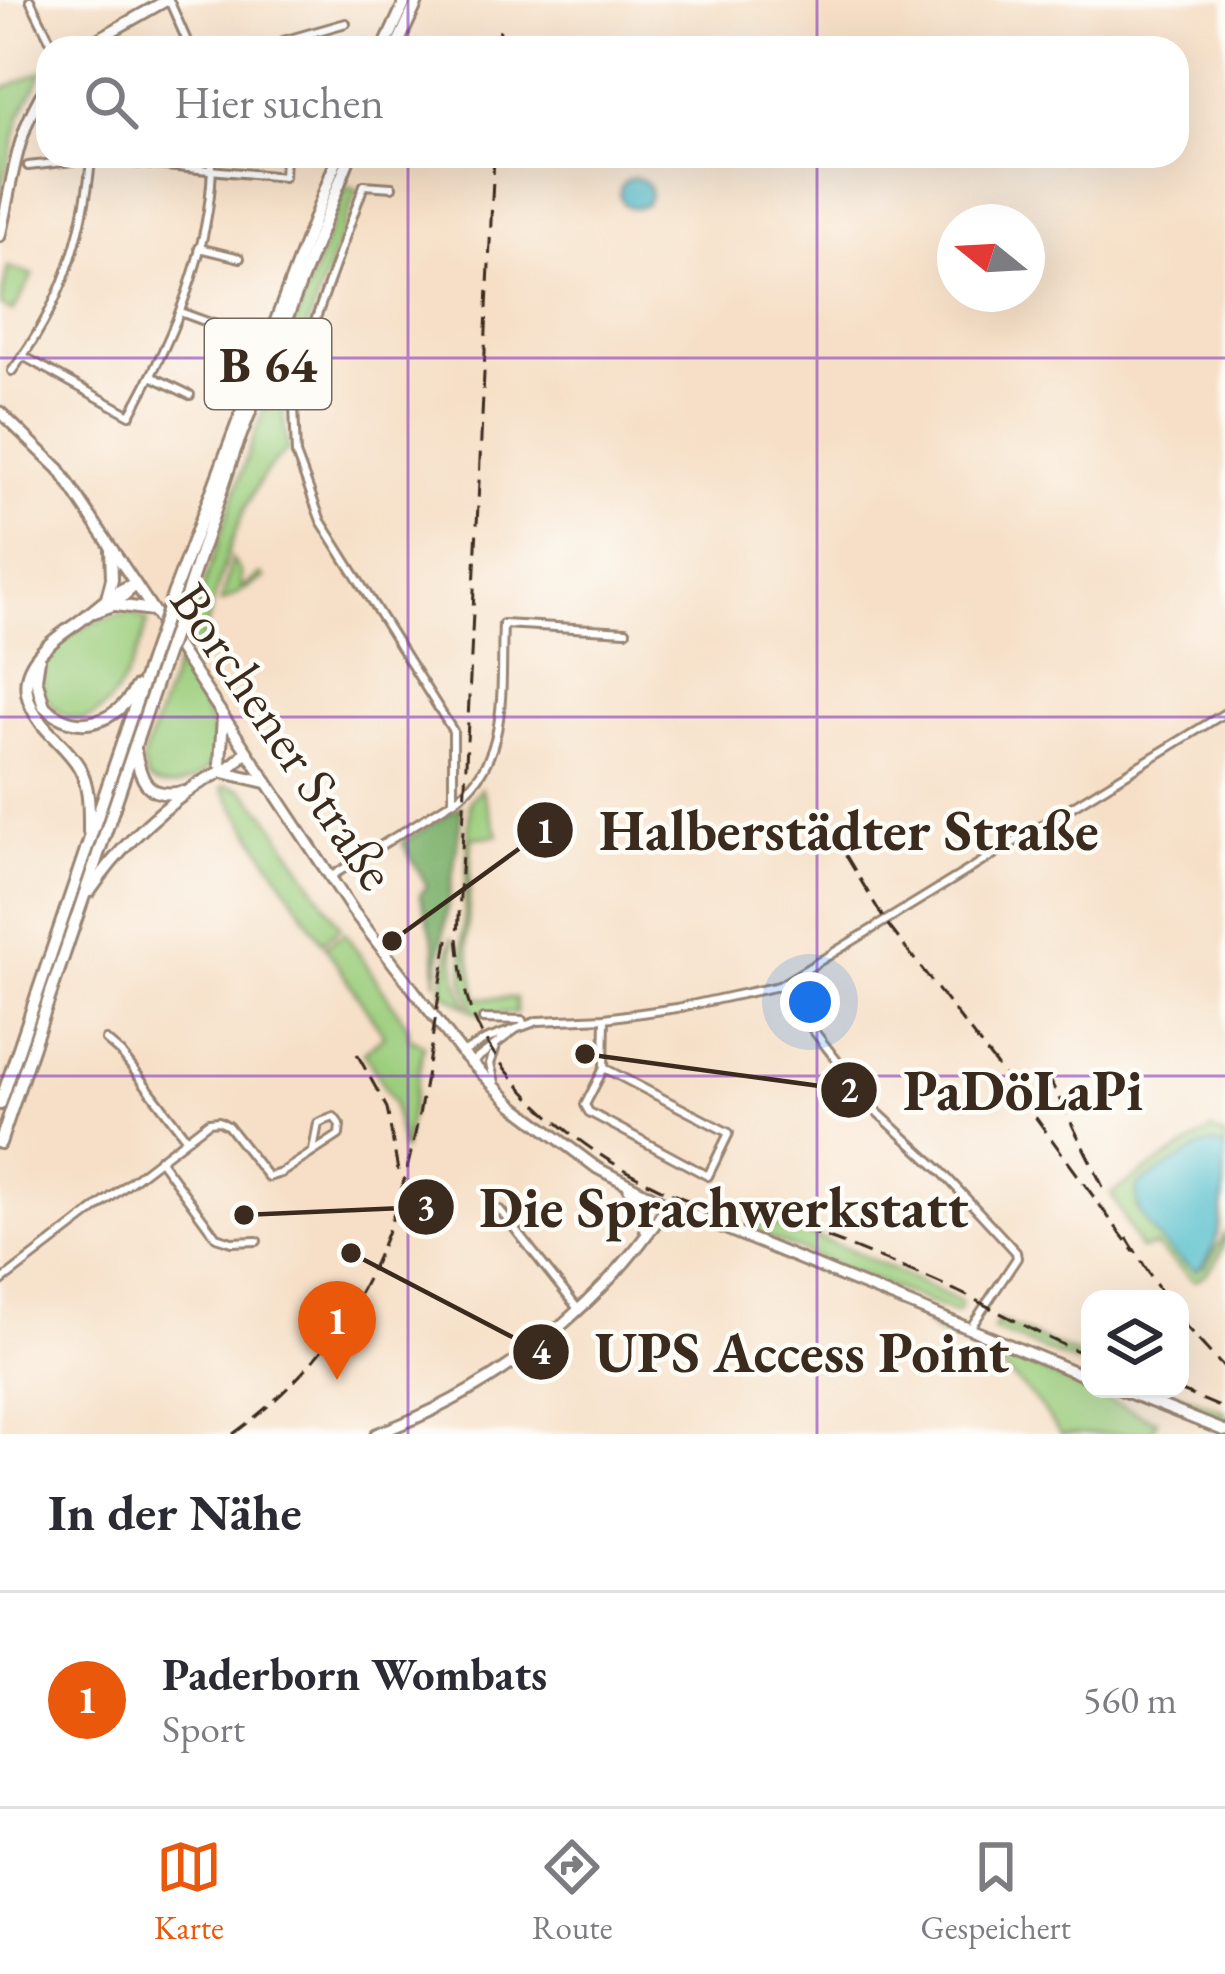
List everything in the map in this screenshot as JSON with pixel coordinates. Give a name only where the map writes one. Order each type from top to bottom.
[{"type":"highway","points":[[390,36],[406,0]]},
{"type":"highway","points":[[402,36],[418,0]]},
{"type":"highway","name":"B 64","points":[[0,1104],[174,592],[333,168]]},
{"type":"highway","name":"B 64","points":[[0,1143],[235,450],[345,168]]},
{"type":"highway","points":[[110,602],[112,549]]},
{"type":"highway","points":[[89,842],[88,790],[80,769],[43,725],[27,696],[28,670],[40,654],[135,584]]},
{"type":"highway","points":[[110,602],[152,610]]},
{"type":"highway","points":[[40,654],[36,680],[44,706],[61,719],[82,724],[107,718],[125,705],[153,652]]},
{"type":"highway","points":[[218,770],[223,717]]},
{"type":"highway","points":[[134,748],[147,788],[163,795],[186,791]]},
{"type":"highway","points":[[80,907],[138,830],[246,752]]},
{"type":"highway","points":[[218,770],[266,782]]},
{"type":"main road","points":[[104,36],[168,0]]},
{"type":"main road","points":[[0,236],[19,144],[36,110]]},
{"type":"main road","name":"Borchener Straße","points":[[0,412],[59,469],[330,877],[466,1058],[496,1089],[562,1146],[664,1203],[1081,1374]]},
{"type":"main road","points":[[626,1184],[645,1229]]},
{"type":"main road","points":[[639,1244],[664,1203]]},
{"type":"main road","points":[[376,1434],[474,1387],[512,1362],[616,1273],[664,1203]]},
{"type":"main road","points":[[1142,1398],[1225,1430]]},
{"type":"street","points":[[30,0],[48,36]]},
{"type":"street","points":[[168,0],[184,36]]},
{"type":"street","points":[[301,36],[346,23]]},
{"type":"street","points":[[28,166],[36,165]]},
{"type":"street","points":[[12,371],[56,303],[72,263],[83,225],[90,168]]},
{"type":"street","points":[[193,168],[284,177],[284,168]]},
{"type":"street","points":[[23,356],[130,415],[179,312],[199,248],[212,170]]},
{"type":"street","points":[[392,187],[364,185],[301,352],[293,382],[296,454],[317,514],[453,731],[453,801]]},
{"type":"street","points":[[199,248],[240,258]]},
{"type":"street","points":[[179,312],[221,327]]},
{"type":"street","points":[[151,376],[190,395]]},
{"type":"street","points":[[330,877],[476,782],[492,757],[497,736],[503,624],[626,631]]},
{"type":"street","points":[[466,1058],[521,1026],[701,1004],[779,986],[1224,716]]},
{"type":"street","points":[[779,986],[876,1111],[940,1170],[1016,1252],[1017,1258],[969,1330]]},
{"type":"street","points":[[604,1068],[729,1133],[708,1176],[589,1112],[585,1105],[604,1068],[605,1018]]},
{"type":"street","points":[[466,1058],[497,1045],[522,1020],[482,1019]]},
{"type":"street","points":[[106,1040],[186,1138]]},
{"type":"street","points":[[496,1089],[490,1064],[497,1045]]},
{"type":"street","points":[[0,1282],[209,1122],[219,1121],[268,1178],[275,1177],[339,1135],[340,1125],[334,1117],[318,1123],[314,1151]]},
{"type":"street","points":[[159,1159],[216,1237],[257,1241]]},
{"type":"street","points":[[500,1210],[578,1309]]},
{"type":"green space","points":[[36,74],[0,195],[0,90]]},
{"type":"green space","points":[[346,187],[357,189],[287,383],[283,415],[288,450],[271,466],[243,514],[199,652],[186,639],[251,444]]},
{"type":"green space","points":[[8,267],[33,275],[13,312],[0,305]]},
{"type":"green space","points":[[232,559],[241,573],[242,589],[260,574],[264,578],[221,603]]},
{"type":"green space","points":[[133,613],[148,621],[123,683],[95,714],[79,719],[62,713],[43,693],[44,667],[51,654],[82,628]]},
{"type":"green space","points":[[177,663],[208,717],[215,751],[198,777],[166,786],[147,778],[142,761]]},
{"type":"green space","points":[[222,788],[242,789],[266,814],[341,928],[322,942]]},
{"type":"green space","points":[[481,788],[498,835],[472,838],[467,942],[477,998],[516,998],[516,1013],[473,1011],[464,980],[470,801]]},
{"type":"green space","points":[[461,806],[436,983],[435,945],[420,894],[427,886],[402,842]]},
{"type":"green space","points":[[345,933],[408,1027],[409,1038],[424,1045],[403,1152],[393,1102],[364,1052],[384,1036],[325,946]]},
{"type":"green space","points":[[452,937],[457,981],[468,1008],[442,992]]},
{"type":"green space","points":[[1212,1130],[1225,1137],[1225,1147],[1212,1144],[1136,1207],[1186,1265],[1205,1267],[1225,1235],[1216,1262],[1194,1281],[1155,1246],[1140,1249],[1111,1193]]},
{"type":"green space","points":[[759,1222],[863,1256],[961,1302],[960,1310],[955,1313],[757,1233]]},
{"type":"green space","points":[[924,1320],[1081,1388],[1081,1398],[1104,1398],[1157,1421],[1150,1434],[1060,1434],[1035,1400],[1003,1369],[973,1347],[938,1333]]},
{"type":"green space","points":[[998,1321],[1081,1356],[1081,1364],[993,1330]]},
{"type":"green space","points":[[1168,1398],[1189,1398],[1225,1412],[1225,1421]]},
{"type":"water","points":[[635,178],[646,182],[650,193],[646,204],[635,208],[624,204],[620,193],[624,182]]},
{"type":"water","points":[[1212,1144],[1225,1147],[1221,1216],[1213,1249],[1196,1271],[1164,1246],[1146,1222],[1139,1209],[1138,1185]]},
{"type":"railway","points":[[500,26],[500,36]]},
{"type":"railway","points":[[493,168],[458,938],[474,1018],[513,1079],[540,1107],[601,1156],[635,1176],[701,1205],[842,1243],[945,1285],[1081,1352]]},
{"type":"railway","points":[[832,832],[885,921],[1134,1252]]},
{"type":"railway","points":[[233,1434],[292,1383],[337,1329],[371,1271],[395,1210],[412,1146],[449,934]]},
{"type":"railway","points":[[357,1054],[387,1108],[398,1171]]},
{"type":"railway","points":[[1047,1074],[1104,1189]]},
{"type":"railway","points":[[1127,1238],[1159,1290]]},
{"type":"railway","points":[[1189,1330],[1225,1369]]},
{"type":"railway","points":[[1189,1394],[1225,1409]]},
{"type":"place","name":"Halberstädter Straße","points":[[392,941]]},
{"type":"place","name":"PaDöLaPi","points":[[585,1054]]},
{"type":"place","name":"Die Sprachwerkstatt","points":[[244,1215]]},
{"type":"place","name":"UPS Access Point","points":[[351,1253]]},
{"type":"place","name":"Paderborn Wombats","points":[[337,1380]]}]
